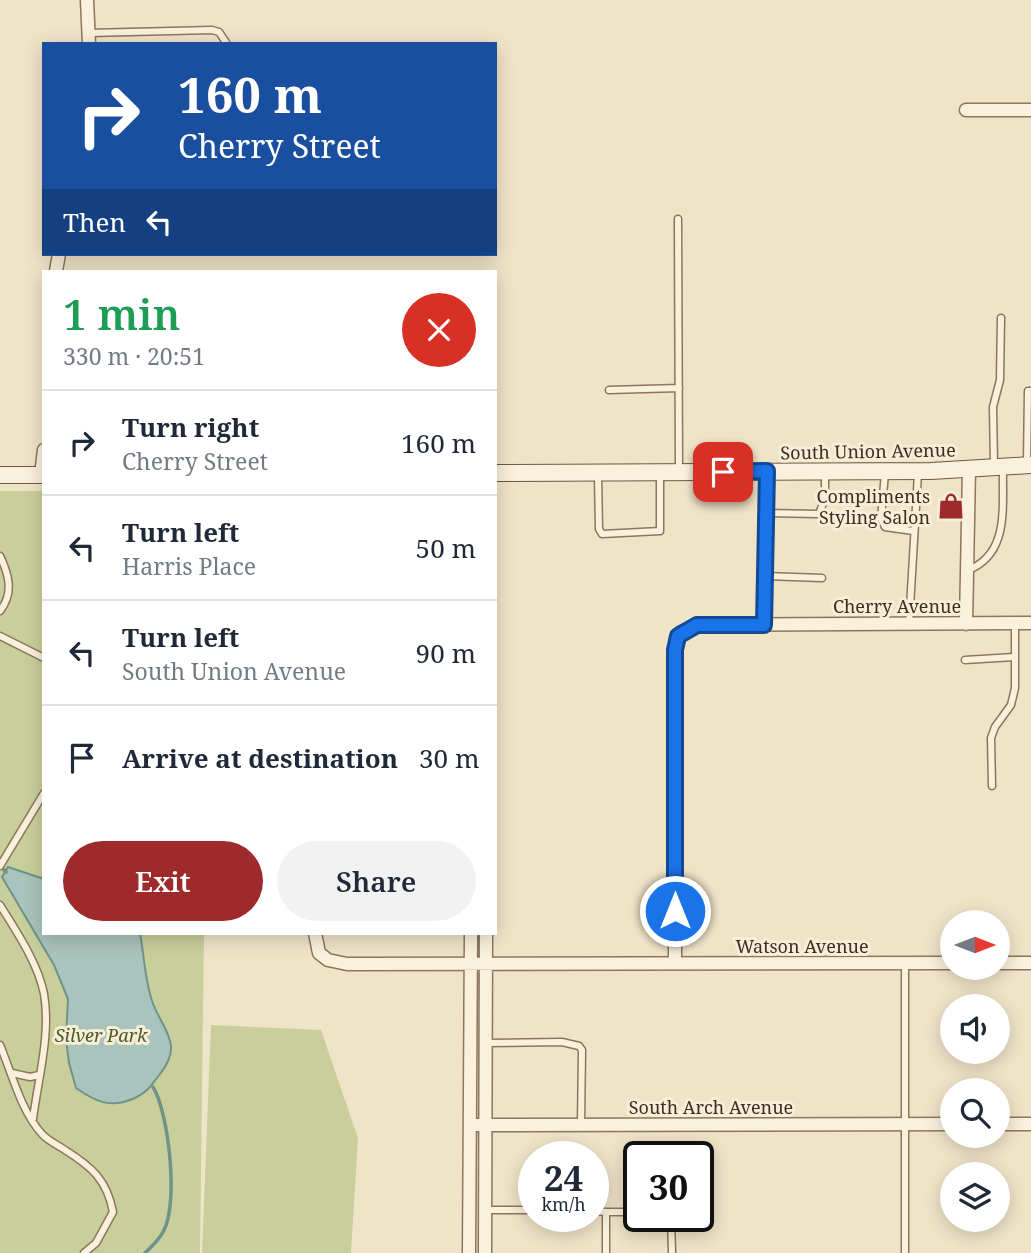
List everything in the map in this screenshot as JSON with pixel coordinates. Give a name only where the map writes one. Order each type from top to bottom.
[{"type":"main road","name":"South Union Avenue","points":[[497,473],[918,471],[1029,465]]},
{"type":"main road","points":[[0,475],[42,475]]},
{"type":"street","points":[[88,0],[89,39]]},
{"type":"street","points":[[966,110],[1031,110]]},
{"type":"street","points":[[966,624],[969,469]]},
{"type":"street","points":[[764,625],[767,471]]},
{"type":"street","name":"Cherry Avenue","points":[[675,963],[675,650],[681,632],[697,625],[1031,623]]},
{"type":"street","name":"Watson Avenue","points":[[315,935],[319,953],[328,960],[347,964],[940,963]]},
{"type":"street","points":[[468,1253],[471,935]]},
{"type":"street","points":[[485,1253],[486,935]]},
{"type":"street","points":[[1010,963],[1031,963]]},
{"type":"street","points":[[470,1041],[486,1042]]},
{"type":"street","name":"South Arch Avenue","points":[[470,1125],[940,1124]]},
{"type":"street","points":[[1010,1124],[1031,1124]]},
{"type":"street","points":[[469,1210],[485,1210]]},
{"type":"lane","points":[[89,39],[212,30],[219,32],[226,42]]},
{"type":"lane","points":[[678,219],[679,472]]},
{"type":"lane","points":[[966,571],[994,553],[999,539],[998,468],[993,407],[1000,380],[1001,318]]},
{"type":"lane","points":[[609,390],[679,388]]},
{"type":"lane","points":[[1029,465],[1031,391]]},
{"type":"lane","points":[[766,513],[819,514],[825,498],[825,471]]},
{"type":"lane","points":[[885,471],[881,519],[885,527],[913,531]]},
{"type":"lane","points":[[909,624],[918,471]]},
{"type":"lane","points":[[598,473],[600,532],[660,531],[660,472]]},
{"type":"lane","points":[[0,556],[10,589],[8,600],[0,611]]},
{"type":"lane","points":[[765,576],[822,578]]},
{"type":"lane","points":[[992,786],[991,738],[995,727],[1011,705],[1015,688],[1015,623]]},
{"type":"lane","points":[[0,636],[42,657]]},
{"type":"lane","points":[[965,660],[1014,657]]},
{"type":"lane","points":[[1,864],[42,796]]},
{"type":"lane","points":[[0,905],[33,964],[43,991],[46,1014],[32,1121]]},
{"type":"lane","points":[[905,963],[905,1253]]},
{"type":"lane","points":[[486,1042],[562,1042],[579,1046],[582,1050],[581,1125]]},
{"type":"lane","points":[[0,1045],[32,1121],[44,1136],[72,1154],[101,1178],[109,1190],[113,1212],[96,1243],[84,1253]]},
{"type":"lane","points":[[12,1073],[23,1076],[39,1075]]},
{"type":"lane","points":[[485,1210],[518,1210]]},
{"type":"lane","points":[[606,1232],[606,1253]]},
{"type":"lane","points":[[671,1232],[672,1253]]},
{"type":"green space","name":"Silver Park","points":[[0,491],[42,491],[42,935],[204,935],[200,1253],[0,1253]]},
{"type":"green space","points":[[211,1025],[321,1030],[358,1138],[351,1253],[202,1253]]},
{"type":"water","points":[[8,867],[42,878],[42,935],[140,935],[152,1001],[171,1046],[167,1063],[150,1087],[140,1095],[111,1103],[90,1097],[76,1088],[66,1039],[68,999],[54,965],[2,877]]},
{"type":"waterway","points":[[0,866],[6,872]]},
{"type":"waterway","points":[[145,1253],[163,1232],[170,1202],[167,1137],[164,1117],[153,1087]]},
{"type":"place","name":"Compliments Styling Salon","points":[[951,506]]},
{"type":"route","points":[[675,911],[675,650],[678,636],[697,625],[764,625],[767,471],[723,472]]}]
